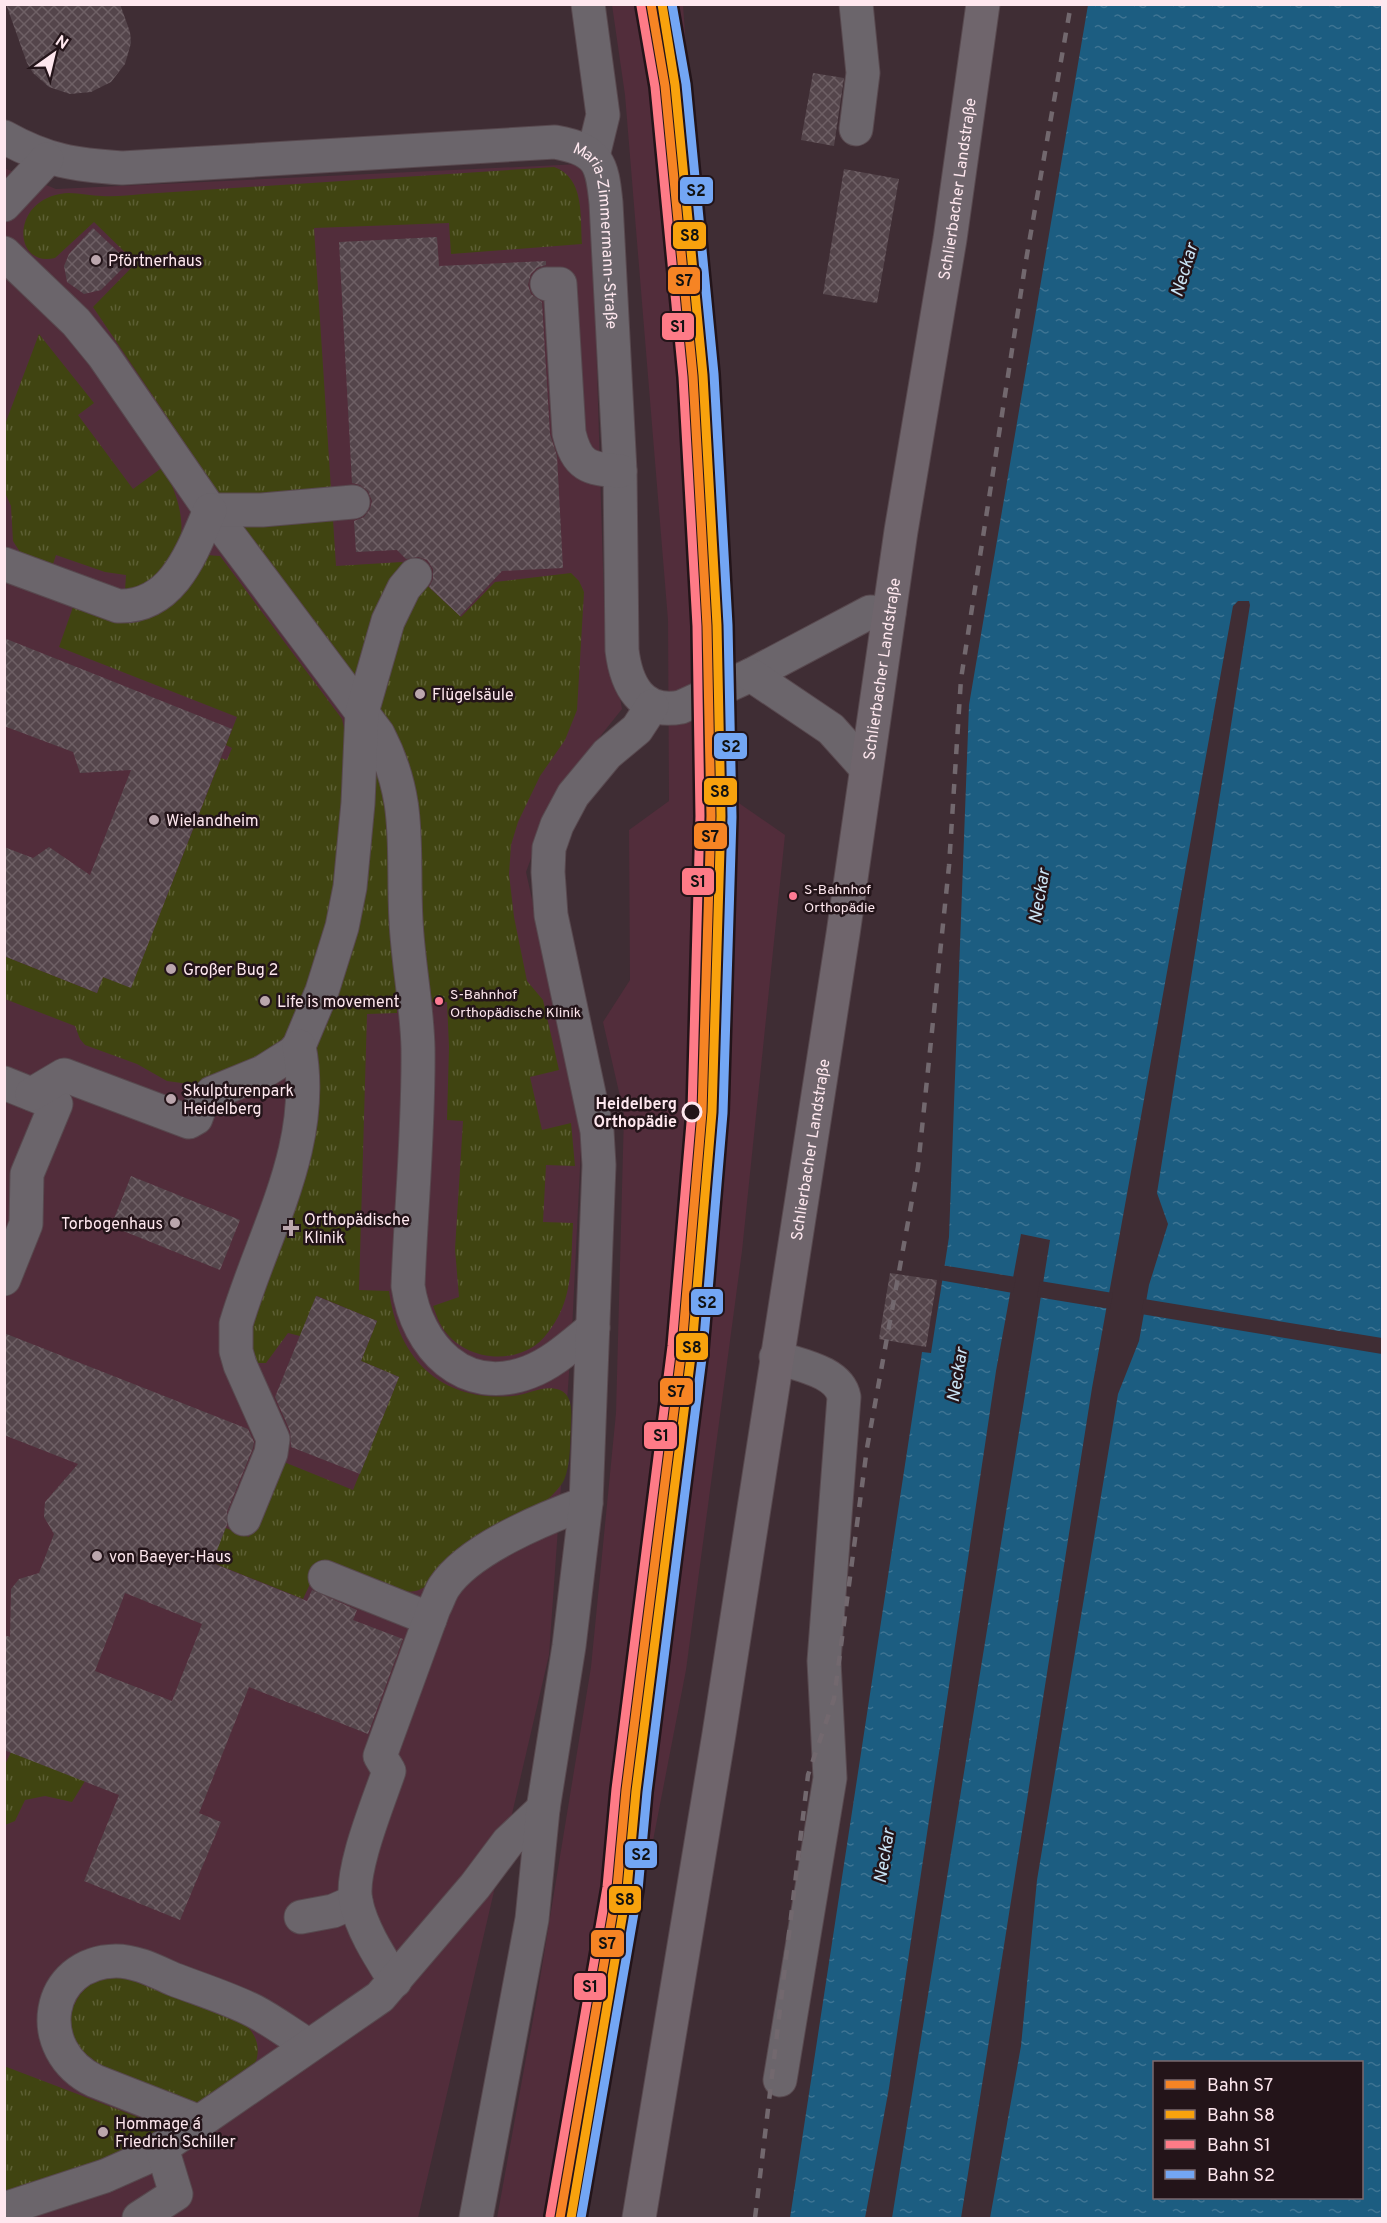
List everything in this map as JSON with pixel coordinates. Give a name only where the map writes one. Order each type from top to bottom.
[{"type":"main road","name":"Schlierbacher Landstraße","points":[[639,2218],[719,1734],[843,934],[889,613],[950,239],[983,4]]},
{"type":"street","points":[[588,4],[603,115],[593,156]]},
{"type":"street","points":[[855,4],[863,73],[856,129]]},
{"type":"street","name":"Maria-Zimmermann-Straße","points":[[4,137],[47,159],[79,165],[123,168],[555,142],[574,146],[593,156],[603,171],[606,203],[620,471],[624,664],[637,693],[652,706]]},
{"type":"street","points":[[4,205],[47,159]]},
{"type":"street","points":[[4,253],[69,315],[103,355],[210,510],[362,712],[389,755],[404,814],[406,920],[418,1046],[408,1286],[415,1318],[428,1343],[448,1362],[474,1376],[498,1379],[531,1371],[554,1358],[593,1328]]},
{"type":"street","points":[[547,284],[560,284],[569,433],[573,449],[582,462],[593,469],[620,471]]},
{"type":"street","points":[[210,510],[262,510],[353,502]]},
{"type":"street","points":[[4,564],[118,606],[137,605],[164,591],[176,579],[210,510]]},
{"type":"street","points":[[18,1089],[64,1076],[189,1122],[196,1118],[201,1104],[212,1093],[263,1072],[284,1060],[299,1046],[322,991],[342,927],[354,853],[362,712],[388,621],[404,588],[415,575]]},
{"type":"street","points":[[476,2218],[532,1919],[543,1809],[569,1646],[586,1503],[598,1142],[550,915],[549,848],[557,825],[573,795],[607,754],[638,729],[652,706],[669,709],[681,707],[751,675],[870,612],[889,613]]},
{"type":"street","points":[[751,675],[831,729],[866,768]]},
{"type":"street","points":[[244,1520],[273,1446],[270,1431],[238,1358],[236,1324],[296,1153],[304,1091],[299,1046]]},
{"type":"street","points":[[12,1276],[26,1224],[27,1174],[56,1104],[18,1089]]},
{"type":"street","points":[[778,1346],[832,1378],[841,1387],[844,1397],[824,1661],[830,1778],[780,2080]]},
{"type":"street","points":[[395,1981],[367,1930],[356,1901],[360,1862],[389,1771],[380,1756],[430,1618],[445,1586],[481,1554],[507,1537],[586,1503]]},
{"type":"street","points":[[325,1577],[430,1618]]},
{"type":"street","points":[[4,2209],[105,2176],[162,2148],[380,1997],[475,1886],[508,1842],[543,1809]]},
{"type":"street","points":[[300,1917],[333,1911],[356,1901]]},
{"type":"street","points":[[200,2122],[82,2075],[65,2058],[58,2044],[53,2023],[59,1999],[72,1978],[99,1963],[132,1962],[254,2012],[308,2045]]},
{"type":"street","points":[[139,2218],[176,2194],[162,2148]]},
{"type":"shaded area","points":[[612,5],[683,5],[728,614],[733,799],[785,835],[742,1251],[686,1670],[580,2218],[497,2218],[536,2003],[591,1667],[616,1413],[624,1114],[603,1022],[630,980],[629,830],[669,801],[668,620],[625,95]]},
{"type":"shaded area","name":"Orthopädische Klinik","points":[[580,164],[592,203],[604,602],[622,709],[555,793],[526,872],[582,1126],[572,1331],[549,1655],[418,2218],[5,2218],[4,168],[56,189]]},
{"type":"green space","points":[[554,167],[564,172],[576,189],[579,199],[582,244],[451,254],[449,223],[314,228],[336,566],[402,562],[461,617],[495,582],[571,573],[579,581],[584,592],[577,710],[565,740],[540,776],[518,822],[511,845],[509,874],[514,917],[527,981],[543,1000],[559,1070],[530,1077],[542,1130],[571,1123],[575,1166],[546,1165],[543,1222],[573,1223],[569,1281],[560,1313],[540,1342],[520,1353],[495,1356],[482,1355],[459,1345],[442,1327],[433,1306],[459,1297],[455,1249],[463,1121],[447,1120],[449,1047],[447,1002],[432,1002],[427,965],[420,941],[418,843],[242,528],[93,307],[136,263],[94,222],[55,258],[41,258],[31,253],[25,245],[23,233],[32,209],[44,200],[65,193],[117,196]]},
{"type":"green space","points":[[39,334],[94,403],[78,415],[133,489],[163,467],[179,506],[180,542],[174,557],[163,571],[147,582],[125,591],[126,575],[105,572],[56,555],[51,570],[20,552],[13,541],[11,506],[5,493],[4,427]]},
{"type":"green space","points":[[206,555],[220,556],[342,719],[348,746],[332,929],[285,1046],[209,1082],[189,1084],[167,1081],[137,1064],[85,1045],[75,1026],[5,999],[4,956],[97,993],[103,977],[131,987],[221,758],[227,760],[232,748],[226,745],[237,717],[59,647],[73,607],[109,619],[142,617],[156,612],[180,595],[199,570]]},
{"type":"green space","points":[[368,753],[383,771],[398,967],[397,1013],[367,1014],[359,1290],[389,1291],[402,1337],[413,1356],[427,1371],[444,1383],[464,1392],[487,1396],[512,1396],[548,1388],[564,1392],[571,1408],[570,1452],[564,1480],[546,1501],[424,1588],[409,1592],[397,1591],[318,1567],[303,1599],[161,1542],[169,1506],[249,1537],[279,1460],[353,1490],[399,1377],[361,1361],[377,1321],[317,1296],[300,1336],[288,1333],[266,1363],[254,1363],[248,1328],[314,1043]]},
{"type":"green space","points":[[11,1752],[85,1781],[72,1802],[45,1796],[25,1800],[15,1821],[5,1825],[4,1767]]},
{"type":"green space","points":[[107,1977],[123,1977],[244,2024],[252,2032],[257,2042],[258,2053],[255,2064],[200,2102],[193,2102],[134,2081],[93,2060],[79,2046],[71,2030],[72,2011],[77,1999],[89,1985]]},
{"type":"green space","points":[[4,2066],[169,2129],[109,2165],[5,2202]]},
{"type":"water","name":"Neckar","points":[[1088,5],[1382,5],[1382,2218],[990,2218],[1021,2046],[1037,1880],[1118,1394],[1139,1341],[1149,1285],[1168,1224],[1157,1193],[1249,601],[1238,601],[1233,606],[1092,1388],[961,2218],[892,2218],[1050,1240],[1021,1234],[996,1371],[889,2088],[865,2218],[790,2218],[922,1352],[931,1353],[949,1237],[969,705]]},
{"type":"pier","points":[[941,1265],[1016,1277],[1013,1293],[939,1280]]},
{"type":"pier","points":[[1040,1281],[1113,1293],[1110,1309],[1037,1297]]},
{"type":"pier","points":[[1144,1299],[1382,1338],[1382,1354],[1141,1314]]},
{"type":"building","points":[[6,4],[120,4],[130,32],[131,43],[125,64],[111,82],[91,92],[70,94],[49,87],[33,73],[27,63]]},
{"type":"building","points":[[813,73],[844,78],[834,146],[801,140]]},
{"type":"building","points":[[844,169],[899,179],[877,303],[823,294]]},
{"type":"building","name":"Pförtnerhaus","points":[[93,228],[129,262],[101,290],[84,294],[67,282],[64,266],[69,254]]},
{"type":"building","points":[[437,237],[439,266],[546,261],[546,265],[537,268],[531,274],[528,285],[531,294],[542,302],[550,434],[557,456],[563,568],[502,571],[460,616],[429,587],[433,579],[433,569],[427,560],[418,557],[406,559],[397,550],[356,552],[354,521],[364,517],[372,501],[368,491],[352,483],[339,242]]},
{"type":"building","name":"Wielandheim","points":[[4,638],[232,729],[131,988],[103,977],[97,993],[4,956],[4,847],[33,858],[49,847],[90,875],[131,770],[80,773],[73,752],[4,726]]},
{"type":"building","name":"Torbogenhaus","points":[[131,1176],[240,1220],[220,1270],[111,1226]]},
{"type":"building","points":[[890,1273],[937,1280],[926,1347],[879,1339]]},
{"type":"building","points":[[316,1296],[377,1321],[361,1361],[399,1377],[360,1474],[291,1447],[290,1431],[275,1397]]},
{"type":"building","name":"von Baeyer-Haus","points":[[4,1333],[248,1429],[254,1442],[253,1448],[227,1512],[227,1525],[212,1563],[307,1601],[312,1590],[357,1610],[353,1620],[403,1639],[368,1734],[249,1687],[199,1813],[221,1822],[180,1920],[84,1881],[119,1795],[4,1750],[4,1635],[10,1637],[11,1589],[19,1579],[39,1573],[54,1534],[44,1517],[45,1502],[78,1464],[4,1435]],"holes":[[[125,1593],[202,1624],[172,1701],[95,1671]]]},
{"type":"railway","points":[[755,2218],[808,1775],[834,1699],[867,1448],[918,1167],[949,866],[961,679],[1025,266],[1071,4]]},
{"type":"rail line","name":"S7","points":[[560,2218],[617,1888],[626,1790],[682,1347],[702,1112],[711,816],[707,626],[693,376],[665,86],[651,4]]},
{"type":"rail line","name":"S8","points":[[571,2218],[627,1889],[636,1791],[692,1348],[712,1112],[721,816],[717,625],[703,375],[675,85],[662,4]]},
{"type":"rail line","name":"S2","points":[[581,2218],[638,1890],[647,1792],[703,1350],[723,1113],[732,817],[728,625],[714,374],[686,84],[672,4]]},
{"type":"rail line","name":"S1","points":[[550,2216],[607,1887],[616,1789],[672,1346],[692,1111],[700,816],[697,626],[683,377],[655,87],[641,6]]},
{"type":"place","name":"Pförtnerhaus","points":[[96,260]]},
{"type":"place","name":"Flügelsäule","points":[[420,694]]},
{"type":"place","name":"Wielandheim","points":[[154,820]]},
{"type":"place","name":"S-Bahnhof Orthopädie","points":[[793,896]]},
{"type":"place","name":"Großer Bug 2","points":[[171,969]]},
{"type":"place","name":"Life is movement","points":[[265,1001]]},
{"type":"place","name":"S-Bahnhof Orthopädische Klinik","points":[[439,1001]]},
{"type":"place","name":"Skulpturenpark Heidelberg","points":[[171,1099]]},
{"type":"place","name":"Heidelberg Orthopädie","points":[[692,1112]]},
{"type":"place","name":"Torbogenhaus","points":[[175,1223]]},
{"type":"place","name":"Orthopädische Klinik","points":[[291,1228]]},
{"type":"place","name":"von Baeyer-Haus","points":[[97,1556]]},
{"type":"place","name":"Hommage á Friedrich Schiller","points":[[103,2132]]}]
